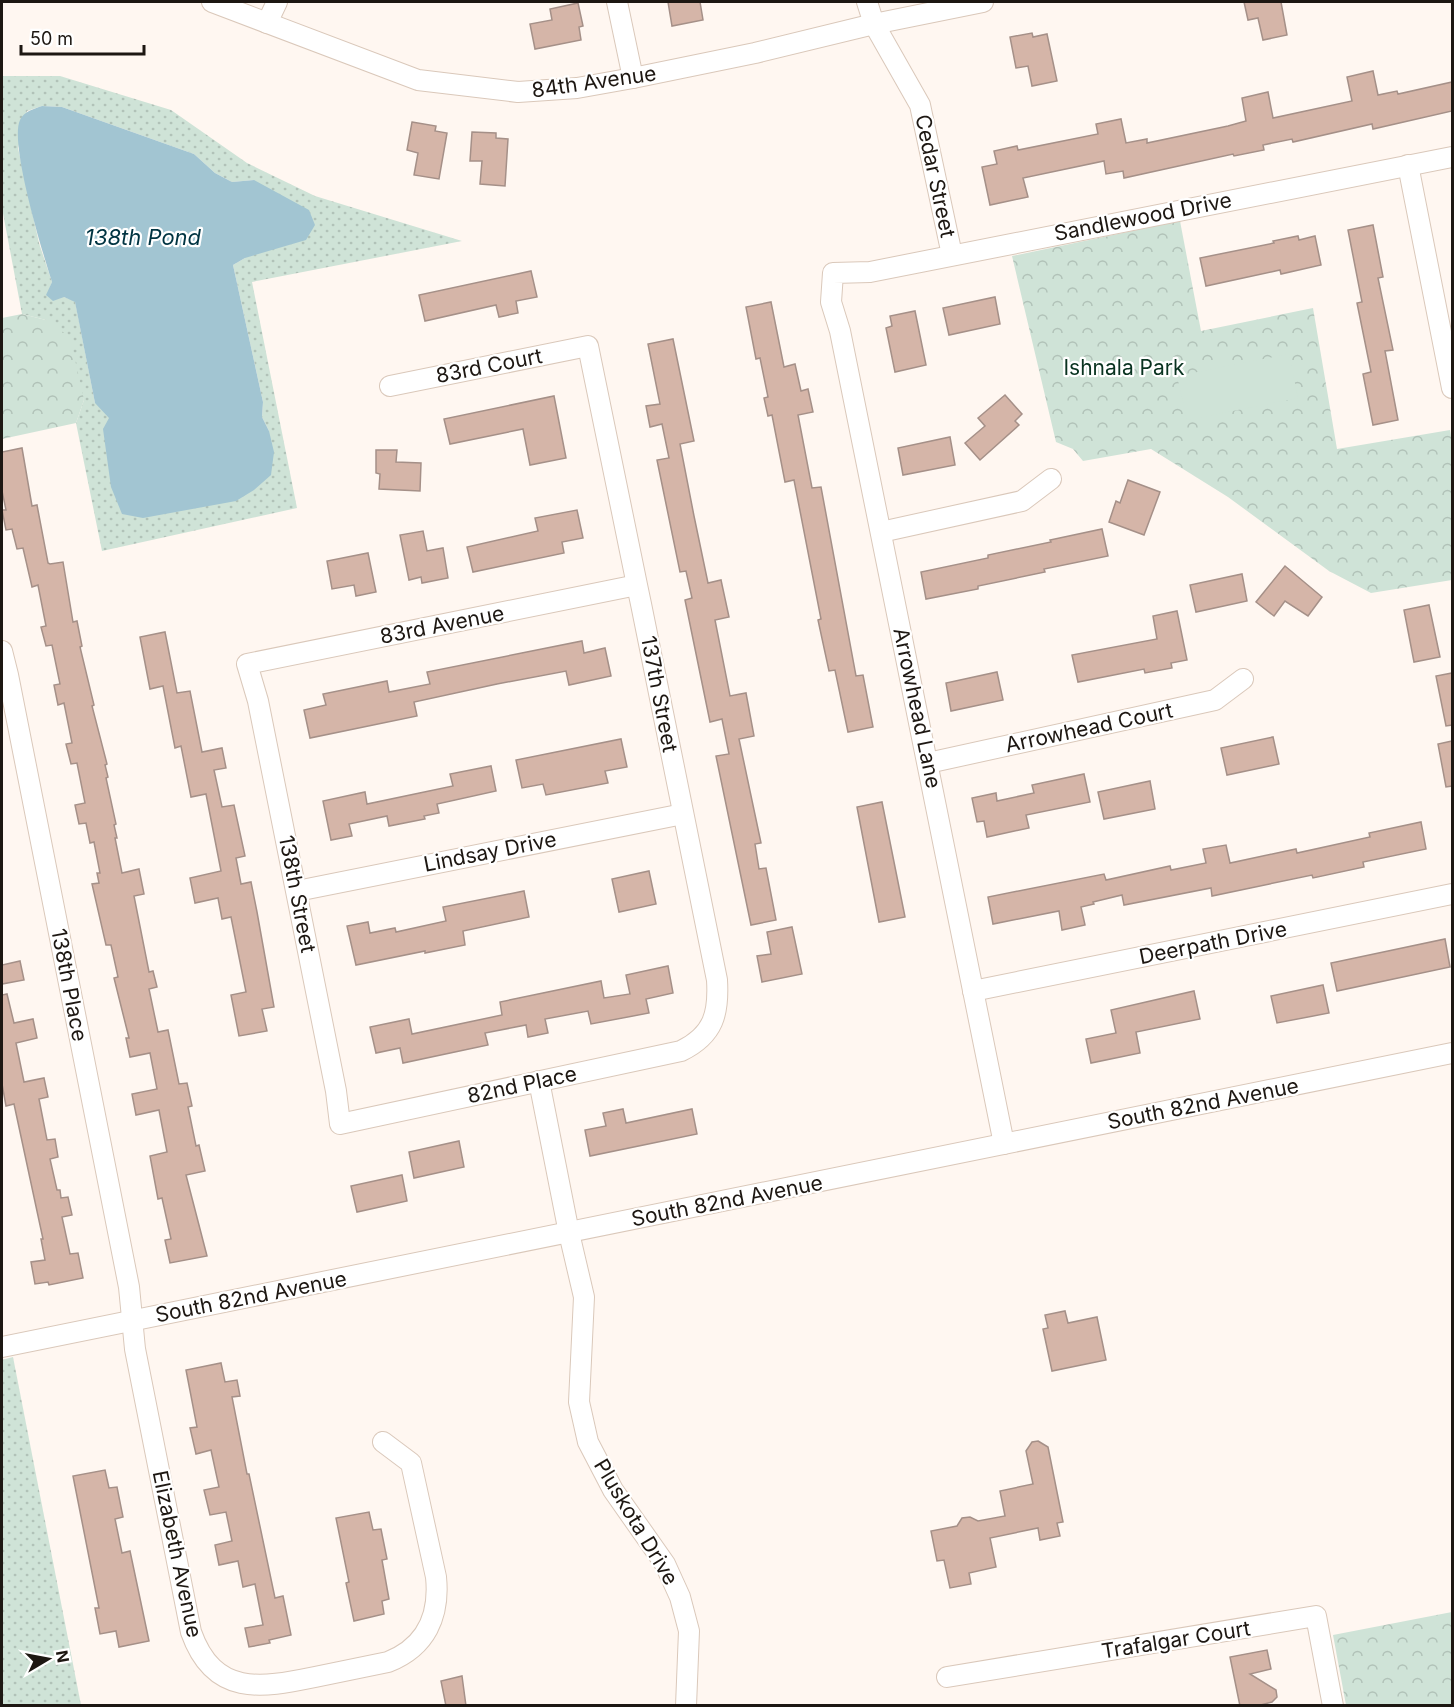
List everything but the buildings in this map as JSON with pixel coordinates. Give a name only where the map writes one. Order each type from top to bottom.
[{"type":"street","name":"84th Avenue","points":[[212,2],[418,80],[518,92],[577,88],[633,78],[983,2]]},
{"type":"street","points":[[267,23],[277,2]]},
{"type":"street","points":[[617,2],[633,78]]},
{"type":"street","name":"Cedar Street","points":[[867,2],[874,24],[920,105],[952,255]]},
{"type":"street","name":"Sandlewood Drive","points":[[833,273],[870,272],[1452,157]]},
{"type":"street","points":[[1408,165],[1452,388]]},
{"type":"street","name":"Arrowhead Lane","points":[[833,273],[831,302],[840,331],[1004,1144]]},
{"type":"street","name":"83rd Court","points":[[390,386],[588,346]]},
{"type":"street","name":"137th Street","points":[[588,346],[717,980],[716,1014],[701,1039]]},
{"type":"street","points":[[881,532],[1022,501],[1051,479]]},
{"type":"street","name":"83rd Avenue","points":[[248,664],[637,585]]},
{"type":"street","name":"138th Place","points":[[2,651],[129,1287],[133,1320]]},
{"type":"street","name":"138th Street","points":[[248,664],[258,701],[297,891],[336,1091],[340,1124]]},
{"type":"street","name":"Arrowhead Court","points":[[928,763],[1215,700],[1243,679]]},
{"type":"street","name":"Lindsay Drive","points":[[297,891],[683,814]]},
{"type":"street","name":"Deerpath Drive","points":[[973,991],[1452,894]]},
{"type":"street","name":"82nd Place","points":[[340,1124],[666,1055],[681,1051],[701,1039]]},
{"type":"street","name":"South 82nd Avenue","points":[[2,1347],[1452,1053]]},
{"type":"street","name":"Pluskota Drive","points":[[538,1082],[568,1233],[584,1297],[579,1402],[588,1442],[613,1490],[665,1564],[680,1597],[689,1631],[686,1706]]},
{"type":"street","name":"Elizabeth Avenue","points":[[133,1320],[135,1349],[191,1632],[196,1646],[213,1668],[233,1681],[258,1686],[274,1685],[388,1662],[399,1657],[421,1639],[435,1614],[438,1594],[436,1576],[411,1464],[383,1442]]},
{"type":"street","name":"Trafalgar Court","points":[[947,1677],[1316,1616],[1333,1706]]},
{"type":"green space","points":[[2,76],[60,76],[171,110],[247,163],[315,196],[462,241],[252,282],[297,508],[102,551],[76,423],[84,400],[46,320],[22,314],[2,208]],"holes":[[[42,106],[62,107],[194,154],[215,173],[232,182],[254,180],[245,258],[233,265],[263,402],[262,417],[269,431],[95,403],[75,301],[47,295],[52,282],[39,243],[18,148],[27,111]]]},
{"type":"green space","name":"Ishnala Park","points":[[1180,221],[1201,331],[1313,308],[1337,449],[1450,430],[1452,443],[1452,580],[1371,593],[1329,571],[1228,497],[1151,449],[1083,461],[1073,449],[1056,442],[1012,256]]},
{"type":"green space","points":[[22,314],[46,320],[70,337],[84,400],[76,423],[2,439],[2,318]]},
{"type":"green space","points":[[1289,354],[1298,398],[1187,420],[1177,376]]},
{"type":"green space","points":[[13,1357],[81,1705],[2,1705],[2,1360]]},
{"type":"green space","points":[[1452,1612],[1452,1705],[1346,1705],[1333,1635]]},
{"type":"water","name":"138th Pond","points":[[42,106],[62,107],[194,154],[215,173],[232,182],[254,180],[309,210],[315,225],[306,240],[245,258],[233,265],[263,402],[262,417],[269,431],[274,452],[271,475],[254,490],[236,501],[143,518],[122,514],[111,487],[103,429],[109,418],[95,403],[75,302],[64,297],[53,301],[46,295],[52,282],[28,199],[19,151],[18,132],[20,120],[24,114]]}]
